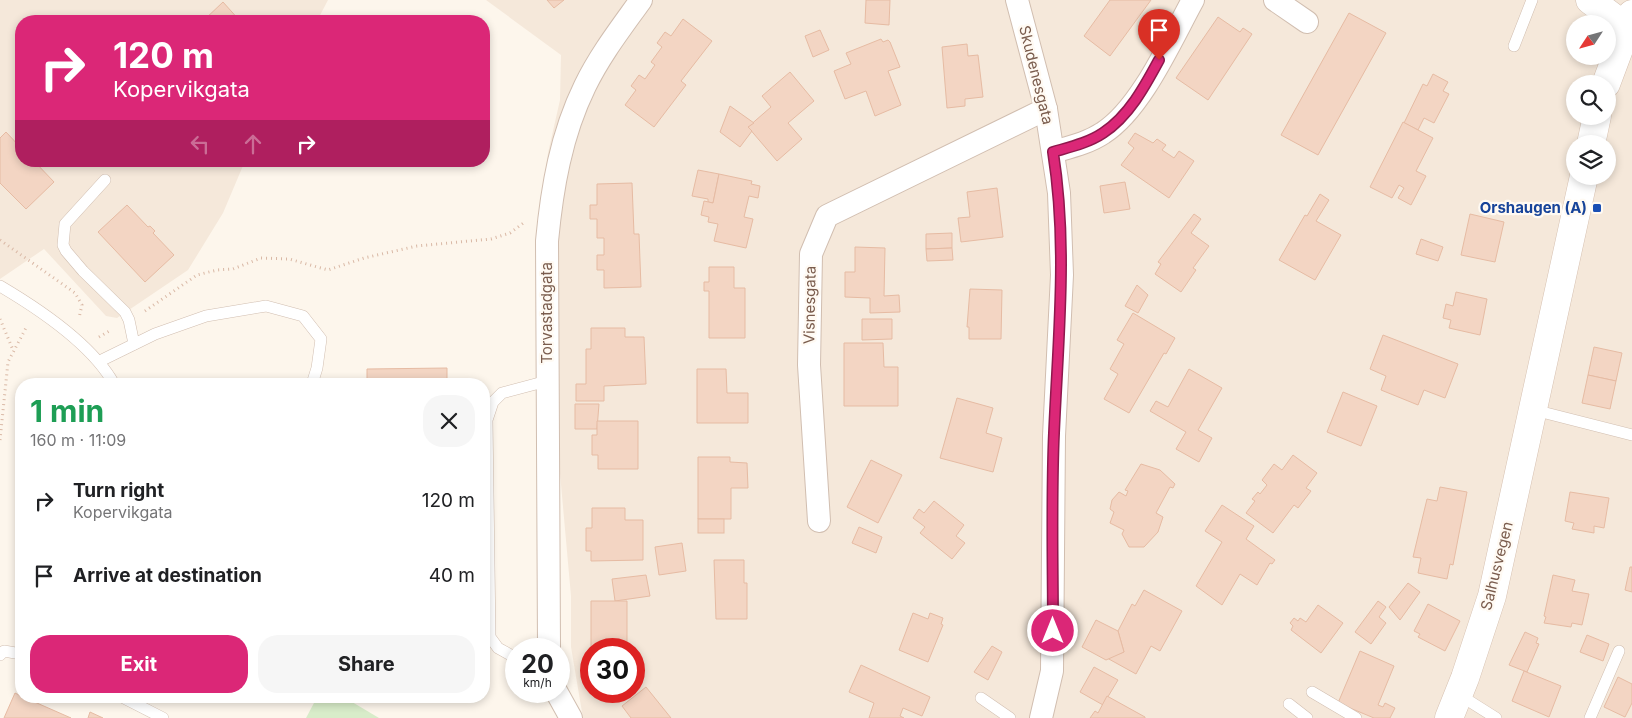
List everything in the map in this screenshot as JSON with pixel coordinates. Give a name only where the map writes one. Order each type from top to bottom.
[{"type":"main road","points":[[1590,0],[1629,20],[1609,75]]},
{"type":"main road","name":"Salhusvegen","points":[[1453,706],[1492,596],[1582,185]]},
{"type":"street","name":"Torvastadgata","points":[[549,638],[547,241],[551,198],[569,122],[585,85],[608,46],[641,0]]},
{"type":"street","name":"Skudenesgata","points":[[1018,0],[1046,109],[1053,152],[1059,193],[1062,274],[1054,436],[1052,670],[1041,718]]},
{"type":"street","points":[[1053,152],[1083,143],[1103,133],[1123,117],[1142,90],[1193,0]]},
{"type":"street","points":[[1275,0],[1307,22]]},
{"type":"street","name":"Visnesgata","points":[[818,521],[809,365],[811,254],[827,216],[1046,109]]},
{"type":"street","points":[[563,703],[571,718]]},
{"type":"lane","points":[[1514,46],[1532,0]]},
{"type":"lane","points":[[105,180],[65,224],[63,245],[66,251],[125,312],[129,320],[134,344]]},
{"type":"lane","points":[[0,286],[77,340],[100,361],[110,378]]},
{"type":"lane","points":[[100,361],[155,334],[206,316],[266,306],[303,316],[320,339],[318,368],[314,378]]},
{"type":"lane","points":[[490,411],[493,402],[502,393],[548,381]]},
{"type":"lane","points":[[1534,410],[1632,434]]},
{"type":"lane","points":[[490,636],[498,648],[505,652]]},
{"type":"lane","points":[[0,655],[4,651],[15,653]]},
{"type":"lane","points":[[1590,718],[1619,651]]},
{"type":"lane","points":[[1312,692],[1356,718]]},
{"type":"lane","points":[[981,698],[1010,718]]},
{"type":"lane","points":[[134,703],[163,718]]},
{"type":"lane","points":[[1289,704],[1307,718]]},
{"type":"lane","points":[[1453,706],[1496,718]]},
{"type":"path","points":[[97,338],[129,320],[197,275],[217,270],[233,269],[261,258],[289,259],[328,270],[364,258],[417,246],[491,239],[510,233],[551,198]]},
{"type":"path","points":[[0,240],[58,280],[79,298],[82,305],[78,321]]},
{"type":"path","points":[[0,319],[14,351]]},
{"type":"path","points":[[0,440],[8,362],[29,323]]},
{"type":"shaded area","points":[[0,0],[328,0],[320,15],[15,15],[15,167],[242,167],[223,213],[188,270],[117,318],[106,316],[44,249],[0,279]]},
{"type":"shaded area","points":[[486,0],[1632,0],[1632,718],[583,718],[580,703],[645,703],[645,638],[580,638],[580,700],[571,647],[571,596],[538,228],[548,153],[560,100],[561,55]]},
{"type":"green space","points":[[314,703],[354,703],[379,718],[306,718]]},
{"type":"building","points":[[547,0],[564,0],[554,8]]},
{"type":"building","points":[[866,0],[890,0],[889,25],[865,23]]},
{"type":"building","points":[[1110,0],[1151,0],[1110,56],[1084,36]]},
{"type":"building","points":[[223,2],[235,15],[209,15]]},
{"type":"building","points":[[1349,13],[1386,33],[1318,155],[1281,135]]},
{"type":"building","points":[[1218,17],[1240,32],[1243,28],[1252,34],[1208,100],[1176,78]]},
{"type":"building","points":[[683,19],[712,41],[681,81],[686,85],[654,127],[625,105],[636,90],[631,86],[639,75],[645,79],[655,65],[651,62],[662,47],[657,43],[665,32],[671,36]]},
{"type":"building","points":[[820,30],[829,50],[813,57],[805,36]]},
{"type":"building","points":[[881,39],[883,42],[888,40],[890,42],[900,67],[888,71],[901,105],[875,116],[866,91],[845,99],[834,71],[851,64],[846,53]]},
{"type":"building","points":[[967,44],[968,56],[978,55],[983,97],[965,99],[965,106],[947,108],[942,47]]},
{"type":"building","points":[[790,72],[814,101],[788,123],[802,139],[777,161],[748,127],[771,107],[762,96]]},
{"type":"building","points":[[1433,74],[1448,82],[1443,91],[1449,94],[1434,123],[1424,118],[1418,130],[1404,123],[1423,84],[1427,86]]},
{"type":"building","points":[[730,106],[754,123],[748,127],[752,131],[740,147],[720,132]]},
{"type":"building","points":[[1403,122],[1433,138],[1416,171],[1426,176],[1411,205],[1398,198],[1404,188],[1399,185],[1392,198],[1370,187]]},
{"type":"building","points":[[6,132],[15,142],[15,167],[40,167],[54,182],[26,209],[0,183],[0,138]]},
{"type":"building","points":[[1135,133],[1153,143],[1157,139],[1166,145],[1162,150],[1174,158],[1179,151],[1194,161],[1169,198],[1121,165],[1134,148],[1128,143]]},
{"type":"building","points":[[698,170],[719,174],[713,203],[708,202],[708,199],[692,196]]},
{"type":"building","points":[[719,174],[752,181],[751,184],[760,186],[758,198],[749,196],[744,217],[753,219],[746,248],[714,241],[718,224],[708,222],[709,217],[701,215],[704,201],[713,203]]},
{"type":"building","points":[[1125,182],[1130,209],[1104,213],[1100,186]]},
{"type":"building","points":[[632,183],[634,234],[639,234],[641,287],[604,288],[604,270],[597,270],[597,255],[604,255],[604,238],[597,238],[597,219],[590,219],[590,205],[597,205],[597,184]]},
{"type":"building","points":[[997,188],[1003,237],[961,242],[958,218],[970,217],[967,192]]},
{"type":"building","points":[[1320,194],[1329,200],[1316,221],[1341,235],[1315,280],[1279,260],[1305,215],[1307,216]]},
{"type":"building","points":[[127,205],[148,227],[150,226],[155,231],[153,233],[174,255],[145,282],[98,232]]},
{"type":"building","points":[[1194,214],[1201,219],[1191,233],[1209,246],[1193,268],[1196,270],[1181,292],[1155,274],[1161,264],[1158,262]]},
{"type":"building","points":[[1470,214],[1504,222],[1495,262],[1461,255]]},
{"type":"building","points":[[952,233],[952,248],[926,249],[926,234]]},
{"type":"building","points":[[1421,239],[1443,247],[1438,261],[1416,254]]},
{"type":"building","points":[[855,247],[885,248],[884,296],[899,295],[900,312],[870,313],[870,298],[845,297],[845,272],[855,272]]},
{"type":"building","points":[[952,248],[953,260],[927,261],[926,249]]},
{"type":"building","points":[[709,267],[734,267],[734,288],[745,288],[745,338],[709,338],[709,291],[704,291],[704,282],[709,282]]},
{"type":"building","points":[[1137,285],[1148,295],[1138,313],[1125,306]]},
{"type":"building","points":[[970,289],[1002,290],[1001,339],[969,339],[969,327],[967,327]]},
{"type":"building","points":[[1456,292],[1487,299],[1480,335],[1449,328],[1451,320],[1443,318],[1446,304],[1453,306]]},
{"type":"building","points":[[1133,313],[1175,338],[1166,354],[1164,353],[1129,413],[1104,399],[1118,374],[1110,369],[1124,344],[1117,340]]},
{"type":"building","points":[[862,319],[892,319],[892,339],[862,340]]},
{"type":"building","points":[[591,328],[625,328],[625,337],[644,337],[646,384],[604,386],[604,401],[576,401],[576,384],[586,384],[586,349],[591,349]]},
{"type":"building","points":[[1383,335],[1458,364],[1445,398],[1424,390],[1418,405],[1381,390],[1386,376],[1370,369]]},
{"type":"building","points":[[844,343],[883,343],[884,367],[898,367],[898,406],[844,406]]},
{"type":"building","points":[[1594,347],[1622,353],[1616,381],[1588,375]]},
{"type":"building","points":[[447,368],[447,378],[367,378],[367,369]]},
{"type":"building","points":[[697,369],[726,369],[727,393],[748,393],[748,423],[697,423]]},
{"type":"building","points":[[1189,369],[1222,388],[1198,430],[1212,438],[1199,462],[1176,449],[1186,432],[1150,411],[1156,401],[1168,407]]},
{"type":"building","points":[[1588,375],[1616,381],[1610,409],[1582,403]]},
{"type":"building","points":[[1343,392],[1377,406],[1361,446],[1327,432]]},
{"type":"building","points":[[957,398],[993,408],[986,433],[1002,438],[993,472],[940,458]]},
{"type":"building","points":[[575,404],[599,404],[597,429],[575,429]]},
{"type":"building","points":[[597,421],[638,421],[638,469],[598,469],[598,455],[592,455],[592,435],[597,435]]},
{"type":"building","points":[[1293,455],[1317,473],[1306,488],[1311,491],[1298,508],[1294,505],[1273,533],[1246,513],[1255,501],[1252,499],[1258,492],[1260,494],[1267,485],[1262,480],[1274,464],[1282,470]]},
{"type":"building","points":[[698,457],[730,457],[730,462],[747,463],[748,488],[731,488],[731,519],[698,519]]},
{"type":"building","points":[[871,460],[902,475],[878,523],[847,507]]},
{"type":"building","points":[[1141,464],[1160,470],[1175,484],[1173,488],[1170,487],[1156,513],[1163,517],[1158,532],[1144,547],[1129,547],[1122,534],[1124,530],[1110,523],[1114,512],[1110,509],[1112,500],[1119,492],[1126,496],[1128,491],[1125,490]]},
{"type":"building","points":[[1440,487],[1467,492],[1453,565],[1450,564],[1447,579],[1418,573],[1421,558],[1413,557],[1427,499],[1437,501]]},
{"type":"building","points":[[1570,492],[1609,498],[1604,528],[1594,526],[1594,533],[1572,529],[1574,523],[1565,521]]},
{"type":"building","points":[[934,501],[964,525],[956,536],[965,543],[952,559],[920,533],[925,527],[913,518],[919,509],[924,513]]},
{"type":"building","points":[[1222,505],[1254,526],[1246,539],[1275,560],[1272,564],[1270,563],[1257,585],[1240,574],[1222,605],[1196,586],[1222,542],[1205,531]]},
{"type":"building","points":[[592,508],[625,508],[625,520],[643,520],[643,560],[591,561],[591,551],[586,551],[586,528],[592,528]]},
{"type":"building","points":[[698,519],[724,519],[724,533],[698,533]]},
{"type":"building","points":[[859,527],[882,537],[876,553],[852,543]]},
{"type":"building","points":[[682,543],[686,571],[659,575],[655,547]]},
{"type":"building","points":[[714,560],[744,560],[744,583],[747,583],[747,619],[716,619]]},
{"type":"building","points":[[1630,567],[1632,567],[1632,592],[1625,590]]},
{"type":"building","points":[[646,575],[650,596],[615,601],[612,579]]},
{"type":"building","points":[[1553,575],[1575,580],[1572,591],[1589,594],[1582,625],[1572,623],[1571,627],[1544,623]]},
{"type":"building","points":[[1408,583],[1420,592],[1400,620],[1389,607]]},
{"type":"building","points":[[1144,590],[1182,611],[1160,651],[1151,646],[1136,674],[1107,658],[1124,652],[1118,631],[1132,604],[1135,606]]},
{"type":"building","points":[[591,601],[627,601],[627,638],[591,638]]},
{"type":"building","points":[[1378,601],[1386,607],[1379,617],[1386,623],[1371,644],[1355,632]]},
{"type":"building","points":[[1428,604],[1460,621],[1445,651],[1418,637],[1420,634],[1414,631]]},
{"type":"building","points":[[1318,605],[1343,623],[1321,653],[1291,630],[1293,626],[1290,623],[1294,618],[1298,621],[1300,618],[1306,622]]},
{"type":"building","points":[[913,613],[928,619],[930,613],[943,618],[941,624],[943,625],[928,662],[899,650]]},
{"type":"building","points":[[1096,620],[1118,631],[1124,652],[1106,660],[1082,647]]},
{"type":"building","points":[[1525,632],[1538,638],[1536,643],[1539,644],[1527,672],[1509,665]]},
{"type":"building","points":[[1587,635],[1609,644],[1603,661],[1580,652]]},
{"type":"building","points":[[992,646],[1002,652],[988,680],[974,672]]},
{"type":"building","points":[[1360,651],[1394,666],[1378,705],[1383,707],[1385,703],[1395,708],[1390,718],[1374,718],[1338,703]]},
{"type":"building","points":[[861,665],[930,697],[922,716],[903,708],[900,716],[904,718],[869,718],[874,703],[849,692]]},
{"type":"building","points":[[1094,667],[1118,680],[1103,705],[1080,692]]},
{"type":"building","points":[[1524,671],[1561,686],[1549,717],[1512,701]]},
{"type":"building","points":[[1618,677],[1632,684],[1632,703],[1625,717],[1604,707]]},
{"type":"building","points":[[645,688],[671,718],[631,718],[622,706],[626,703],[645,703]]},
{"type":"building","points":[[15,693],[15,703],[37,703],[71,718],[4,718]]},
{"type":"building","points":[[1107,696],[1145,718],[1090,718],[1095,711],[1098,713]]},
{"type":"building","points":[[90,712],[103,718],[88,718]]},
{"type":"place","name":"Orshaugen (A)","points":[[1597,208]]},
{"type":"route","points":[[1053,631],[1054,436],[1062,274],[1059,193],[1053,152],[1083,143],[1103,133],[1123,117],[1142,90],[1159,60]]}]
